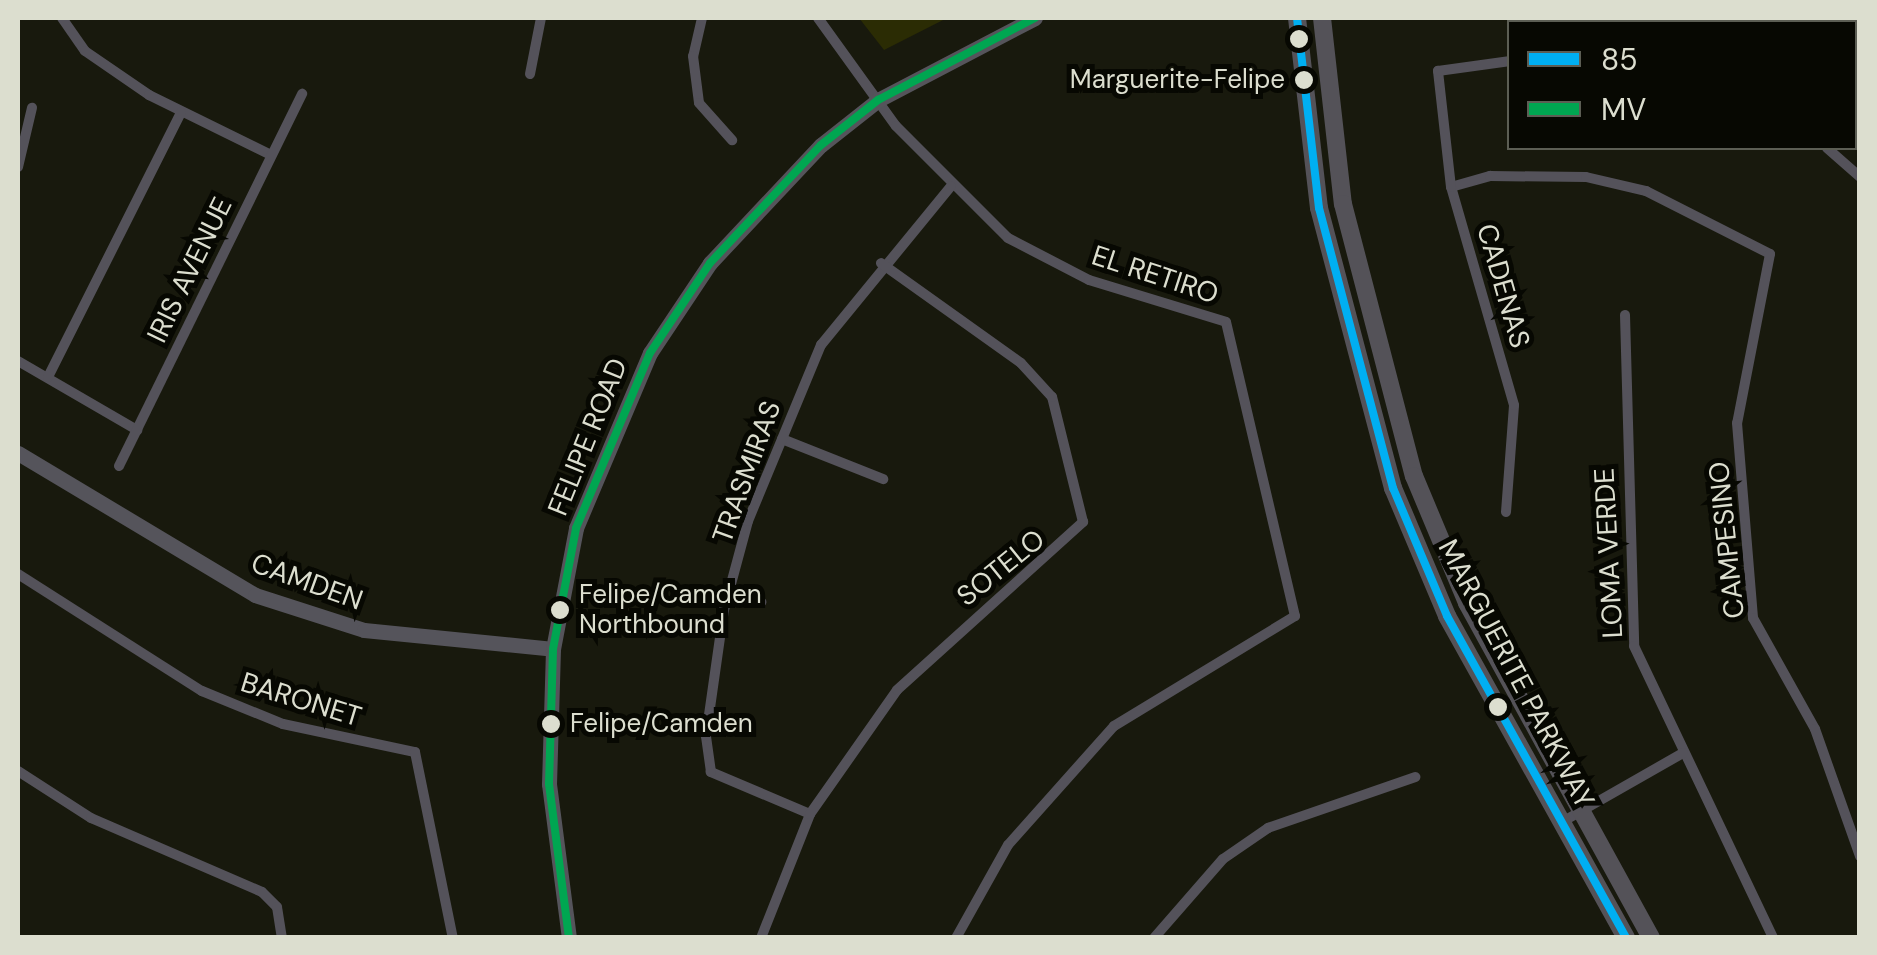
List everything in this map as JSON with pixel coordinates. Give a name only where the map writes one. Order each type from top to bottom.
[{"type":"main road","name":"FELIPE ROAD","points":[[570,938],[549,784],[553,648],[576,528],[650,352],[768,194],[878,100],[1035,18]]},
{"type":"main road","name":"MARGUERITE PARKWAY","points":[[1297,18],[1319,208],[1393,488],[1448,616],[1626,938]]},
{"type":"main road","name":"MARGUERITE PARKWAY","points":[[1322,18],[1343,204],[1414,476],[1467,602],[1651,938]]},
{"type":"main road","name":"CAMDEN","points":[[18,453],[256,595],[364,630],[553,648]]},
{"type":"street","points":[[62,18],[85,51],[181,113],[271,155]]},
{"type":"street","points":[[530,74],[541,18]]},
{"type":"street","points":[[702,18],[693,56],[699,104],[732,140]]},
{"type":"street","name":"EL RETIRO","points":[[818,18],[878,100],[951,186],[1008,238],[1089,280],[1226,322],[1295,616],[1114,726],[1008,845],[956,938]]},
{"type":"street","name":"CADENAS","points":[[1506,512],[1514,405],[1451,187],[1438,71],[1507,61]]},
{"type":"street","name":"IRIS AVENUE","points":[[118,466],[302,94]]},
{"type":"street","points":[[18,167],[21,139],[32,108]]},
{"type":"street","points":[[48,377],[181,113]]},
{"type":"street","points":[[1829,150],[1860,177]]},
{"type":"street","name":"CAMPESINO","points":[[1451,187],[1490,176],[1586,177],[1646,191],[1764,248],[1772,260],[1738,423],[1753,618],[1814,729],[1860,856]]},
{"type":"street","name":"TRASMIRAS","points":[[810,814],[711,772],[712,676],[730,596],[782,438],[821,345],[882,263],[951,186]]},
{"type":"street","name":"SOTELO","points":[[761,938],[810,814],[898,690],[1083,522],[1068,432],[1052,397],[1021,363],[882,263]]},
{"type":"street","name":"LOMA VERDE","points":[[1625,315],[1632,628],[1683,752],[1773,938]]},
{"type":"street","points":[[18,361],[137,430]]},
{"type":"street","points":[[782,438],[884,479]]},
{"type":"street","name":"BARONET","points":[[18,574],[202,691],[283,724],[415,752],[454,938]]},
{"type":"street","points":[[730,596],[761,602]]},
{"type":"street","points":[[1562,822],[1683,752]]},
{"type":"street","points":[[18,770],[91,818],[262,892],[277,907],[282,938]]},
{"type":"street","points":[[1154,938],[1223,859],[1268,828],[1415,777]]},
{"type":"shaded area","points":[[859,18],[947,18],[884,50]]},
{"type":"transit line","name":"MV","points":[[569,938],[549,784],[553,649],[576,528],[650,353],[710,263],[821,145],[878,100],[1035,18]]},
{"type":"transit line","name":"85","points":[[1297,18],[1319,208],[1393,488],[1447,616],[1626,938]]},
{"type":"place","name":"Marguerite-Felipe","points":[[1304,80]]},
{"type":"place","name":"Felipe/Camden Northbound","points":[[560,610]]},
{"type":"place","name":"Felipe/Camden","points":[[551,724]]}]
